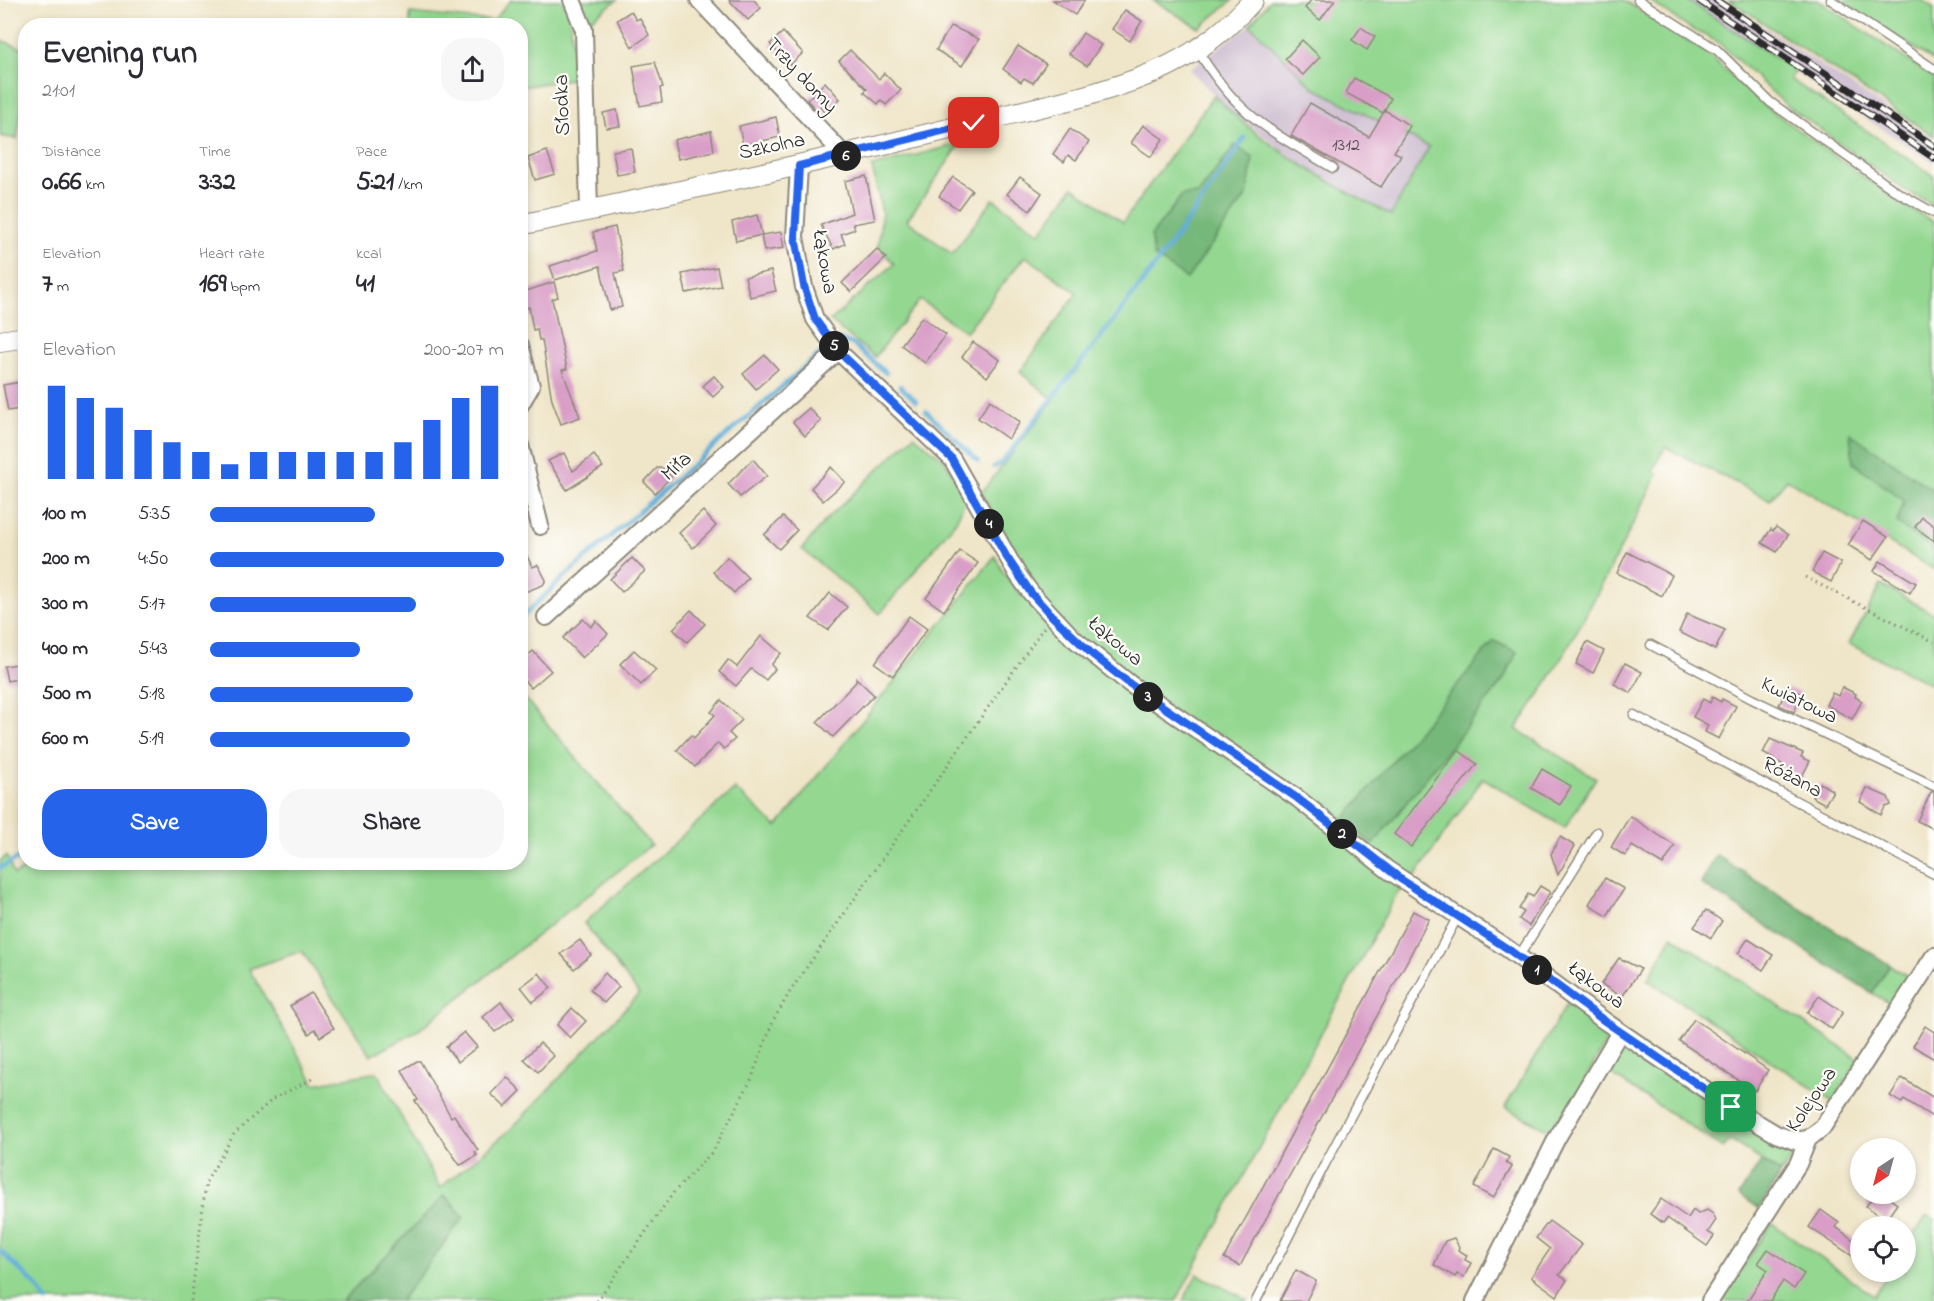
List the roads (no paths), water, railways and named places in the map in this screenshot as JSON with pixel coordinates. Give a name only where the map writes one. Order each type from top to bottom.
[{"type":"street","name":"Słodka","points":[[572,0],[584,30],[589,210]]},
{"type":"street","name":"Trzy domy","points":[[699,0],[845,156]]},
{"type":"street","name":"Szkolna","points":[[528,223],[845,156],[1120,85],[1166,67],[1197,49],[1237,18],[1253,0]]},
{"type":"street","name":"Łąkowa","points":[[799,166],[795,237],[804,286],[815,319],[838,351],[952,459],[1006,556],[1031,593],[1052,616],[1092,654],[1130,684],[1264,774],[1388,870],[1520,956],[1620,1032],[1760,1125],[1788,1138],[1808,1139]]},
{"type":"street","points":[[0,341],[18,338]]},
{"type":"street","name":"Miła","points":[[546,617],[838,351]]},
{"type":"street","points":[[528,375],[531,386],[528,391]]},
{"type":"street","points":[[528,477],[540,526]]},
{"type":"street","name":"Kolejowa","points":[[1710,1301],[1798,1164],[1808,1139],[1822,1128],[1934,956]]},
{"type":"street","name":"Łąkowa","points":[[1475,1301],[1521,1214],[1557,1138],[1620,1032]]},
{"type":"lane","points":[[1638,0],[1717,50],[1770,102],[1898,192],[1934,213]]},
{"type":"lane","points":[[1831,0],[1934,69]]},
{"type":"lane","points":[[1197,49],[1226,92],[1249,116],[1333,168]]},
{"type":"lane","name":"Kwiatowa","points":[[1651,645],[1752,699],[1934,786]]},
{"type":"lane","name":"Różana","points":[[1634,715],[1934,873]]},
{"type":"lane","points":[[1520,956],[1597,832]]},
{"type":"lane","points":[[1256,1301],[1325,1164],[1458,916]]},
{"type":"waterway","points":[[994,467],[1002,462],[1127,303],[1244,138]]},
{"type":"waterway","points":[[840,339],[854,345],[886,373]]},
{"type":"waterway","points":[[528,611],[563,578],[823,351]]},
{"type":"waterway","points":[[900,386],[916,401]]},
{"type":"waterway","points":[[926,411],[978,461]]},
{"type":"waterway","points":[[0,868],[18,858]]},
{"type":"waterway","points":[[0,1251],[35,1284],[47,1301]]},
{"type":"railway","points":[[1698,0],[1934,158]]},
{"type":"railway","points":[[1716,0],[1934,146]]}]
